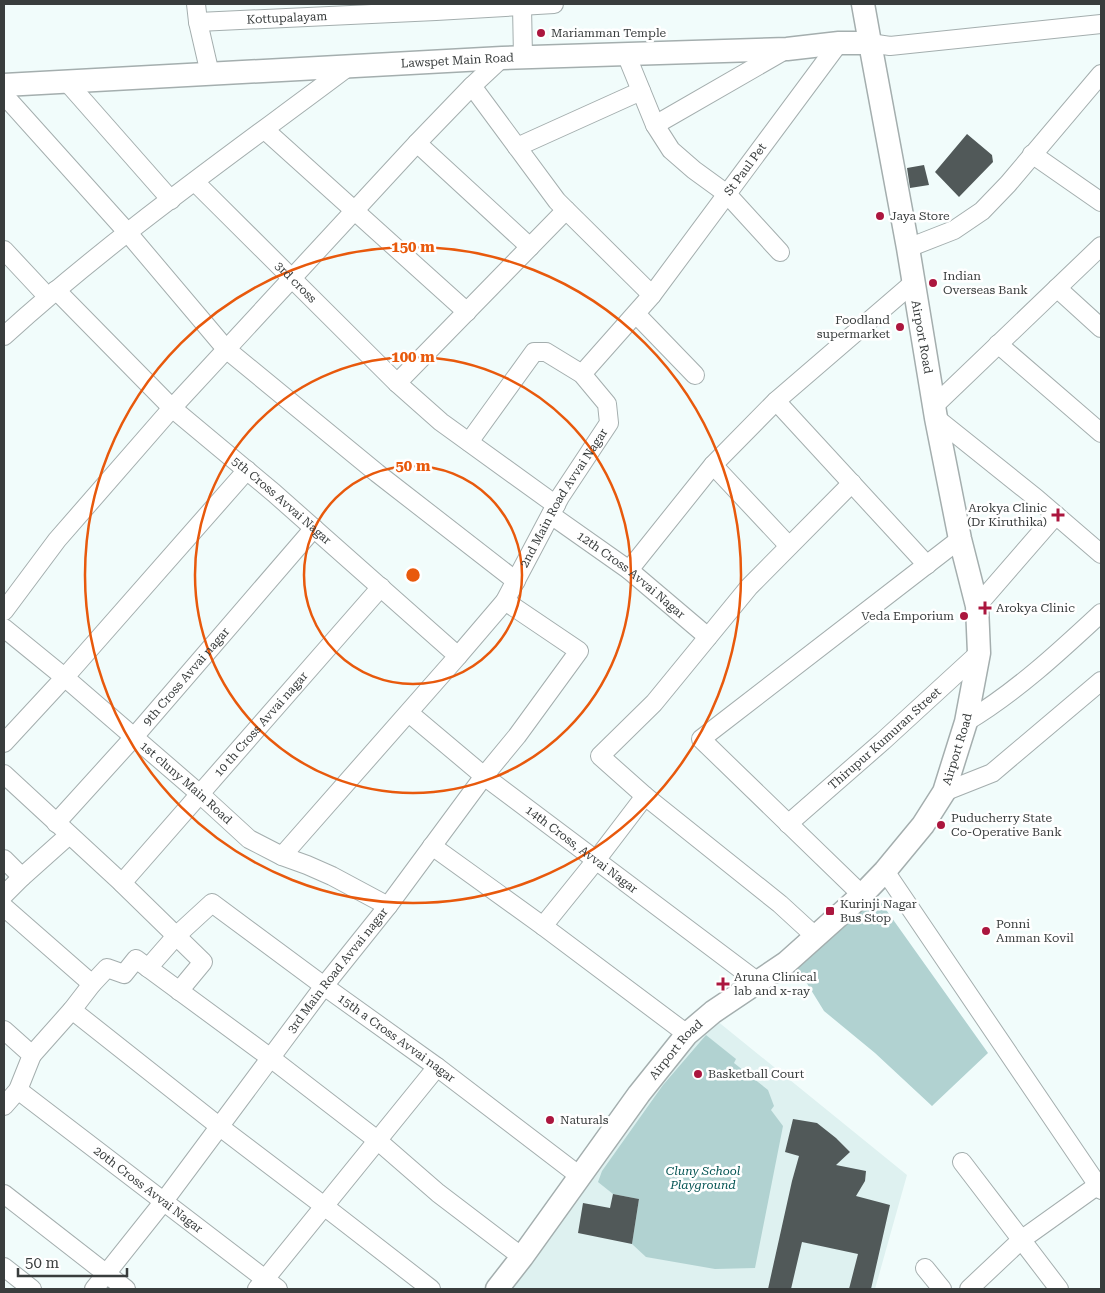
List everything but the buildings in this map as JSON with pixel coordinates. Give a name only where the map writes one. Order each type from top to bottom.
[{"type":"street","points":[[196,4],[198,22],[210,74]]},
{"type":"street","name":"Kottupalayam","points":[[198,22],[554,4]]},
{"type":"street","points":[[863,4],[870,43],[890,46],[1101,24]]},
{"type":"street","points":[[4,611],[57,540],[172,408],[291,278],[472,86],[513,58],[522,6]]},
{"type":"street","name":"Lawspet Main Road","points":[[4,85],[513,58],[787,49],[839,43],[870,43]]},
{"type":"street","name":"St Paul Pet","points":[[582,374],[652,295],[839,43]]},
{"type":"street","name":"Airport Road","points":[[497,1289],[581,1177],[639,1094],[687,1034],[713,1012],[786,963],[816,937],[862,895],[924,825],[944,792],[966,722],[979,653],[977,606],[960,540],[935,412],[908,248],[870,43]]},
{"type":"street","points":[[656,125],[787,49]]},
{"type":"street","points":[[626,54],[656,125],[672,150],[694,170],[727,194],[780,252]]},
{"type":"street","points":[[4,336],[51,293],[348,67]]},
{"type":"street","points":[[908,248],[954,230],[982,211],[1008,184],[1101,74]]},
{"type":"street","points":[[67,82],[171,200]]},
{"type":"street","points":[[472,86],[557,201],[652,295]]},
{"type":"street","points":[[517,147],[641,90]]},
{"type":"street","points":[[4,95],[128,233],[226,350],[516,581]]},
{"type":"street","points":[[265,130],[466,312]]},
{"type":"street","points":[[417,143],[530,247]]},
{"type":"street","points":[[1032,154],[1101,202]]},
{"type":"street","name":"3rd cross","points":[[195,182],[397,384],[441,422],[468,442]]},
{"type":"street","points":[[397,384],[566,210]]},
{"type":"street","points":[[1101,246],[998,344],[935,412],[1101,554]]},
{"type":"street","name":"5th Cross Avvai Nagar","points":[[4,250],[172,408],[314,528],[458,656]]},
{"type":"street","points":[[629,570],[713,465],[776,401],[913,283]]},
{"type":"street","points":[[1057,288],[1101,328]]},
{"type":"street","points":[[636,314],[695,375]]},
{"type":"street","points":[[998,344],[1101,433]]},
{"type":"street","name":"2nd Main Road Avvai Nagar","points":[[458,656],[505,601],[554,510],[609,423],[608,404],[582,374],[546,352],[534,352],[468,442]]},
{"type":"street","points":[[776,401],[927,565]]},
{"type":"street","name":"12th Cross Avvai Nagar","points":[[468,442],[629,570],[708,637]]},
{"type":"street","points":[[713,465],[789,546]]},
{"type":"street","points":[[4,743],[65,677],[247,470]]},
{"type":"street","points":[[816,937],[780,904],[646,796],[600,756],[654,703],[749,587],[852,483]]},
{"type":"street","points":[[977,606],[1056,516]]},
{"type":"street","name":"9th Cross Avvai nagar","points":[[56,823],[314,528]]},
{"type":"street","points":[[862,895],[701,739],[960,540]]},
{"type":"street","name":"10 th Cross Avvai nagar","points":[[122,883],[201,795],[381,587]]},
{"type":"street","name":"3rd Main Road Avvai nagar","points":[[94,1289],[272,1059],[324,986],[388,906],[579,651],[505,601]]},
{"type":"street","points":[[966,722],[1024,681],[1101,613]]},
{"type":"street","name":"1st cluny Main Road","points":[[4,628],[134,736],[249,840],[282,856],[332,876],[388,906]]},
{"type":"street","name":"Thirupur Kumuran Street","points":[[788,824],[883,741],[979,653]]},
{"type":"street","points":[[282,856],[458,656]]},
{"type":"street","points":[[944,792],[992,773],[1101,681]]},
{"type":"street","name":"14th Cross, Avvai Nagar","points":[[408,713],[484,776],[597,859],[758,982]]},
{"type":"street","points":[[4,774],[122,883],[203,962],[179,992]]},
{"type":"street","points":[[543,926],[646,796]]},
{"type":"street","points":[[4,895],[69,835]]},
{"type":"street","points":[[432,846],[687,1034]]},
{"type":"street","points":[[4,859],[22,877]]},
{"type":"street","points":[[885,871],[1100,1187],[1022,1240],[970,1289]]},
{"type":"street","name":"15th a Cross Avvai nagar","points":[[148,968],[176,936],[212,903],[438,1067],[581,1177]]},
{"type":"street","points":[[4,907],[92,984]]},
{"type":"street","points":[[4,1106],[18,1090],[32,1055],[72,1010],[92,984],[107,968],[124,974],[136,959],[272,1059],[377,1140],[438,1194],[522,1257]]},
{"type":"street","points":[[72,1010],[430,1289]]},
{"type":"street","points":[[4,1030],[32,1055]]},
{"type":"street","points":[[267,1286],[324,1206],[438,1067]]},
{"type":"street","name":"20th Cross Avvai Nagar","points":[[18,1090],[164,1201],[267,1286]]},
{"type":"street","points":[[962,1162],[1059,1289]]},
{"type":"street","points":[[4,1194],[126,1289]]},
{"type":"street","points":[[4,1267],[32,1289]]},
{"type":"street","points":[[926,1268],[942,1289]]},
{"type":"shaded area","points":[[711,1016],[907,1175],[875,1289],[512,1289],[592,1172]]},
{"type":"green space","points":[[872,890],[988,1053],[932,1106],[875,1053],[824,1011],[795,964]]},
{"type":"green space","name":"Cluny School Playground","points":[[706,1035],[736,1059],[734,1063],[768,1090],[774,1106],[771,1110],[783,1126],[755,1268],[715,1269],[646,1257],[632,1244],[639,1199],[613,1194],[598,1182],[602,1171],[663,1085]]},
{"type":"place","name":"Mariamman Temple","points":[[541,33]]},
{"type":"place","name":"Jaya Store","points":[[880,216]]},
{"type":"place","name":"Indian Overseas Bank","points":[[933,283]]},
{"type":"place","name":"Foodland supermarket","points":[[900,327]]},
{"type":"place","name":"Arokya Clinic (Dr Kiruthika)","points":[[1058,515]]},
{"type":"place","name":"Arokya Clinic","points":[[985,608]]},
{"type":"place","name":"Veda Emporium","points":[[964,616]]},
{"type":"place","name":"Puducherry State Co-Operative Bank","points":[[941,825]]},
{"type":"place","name":"Kurinji Nagar Bus Stop","points":[[830,911]]},
{"type":"place","name":"Ponni Amman Kovil","points":[[986,931]]},
{"type":"place","name":"Aruna Clinical lab and x-ray","points":[[723,984]]},
{"type":"place","name":"Basketball Court","points":[[698,1074]]},
{"type":"place","name":"Naturals","points":[[550,1120]]}]
